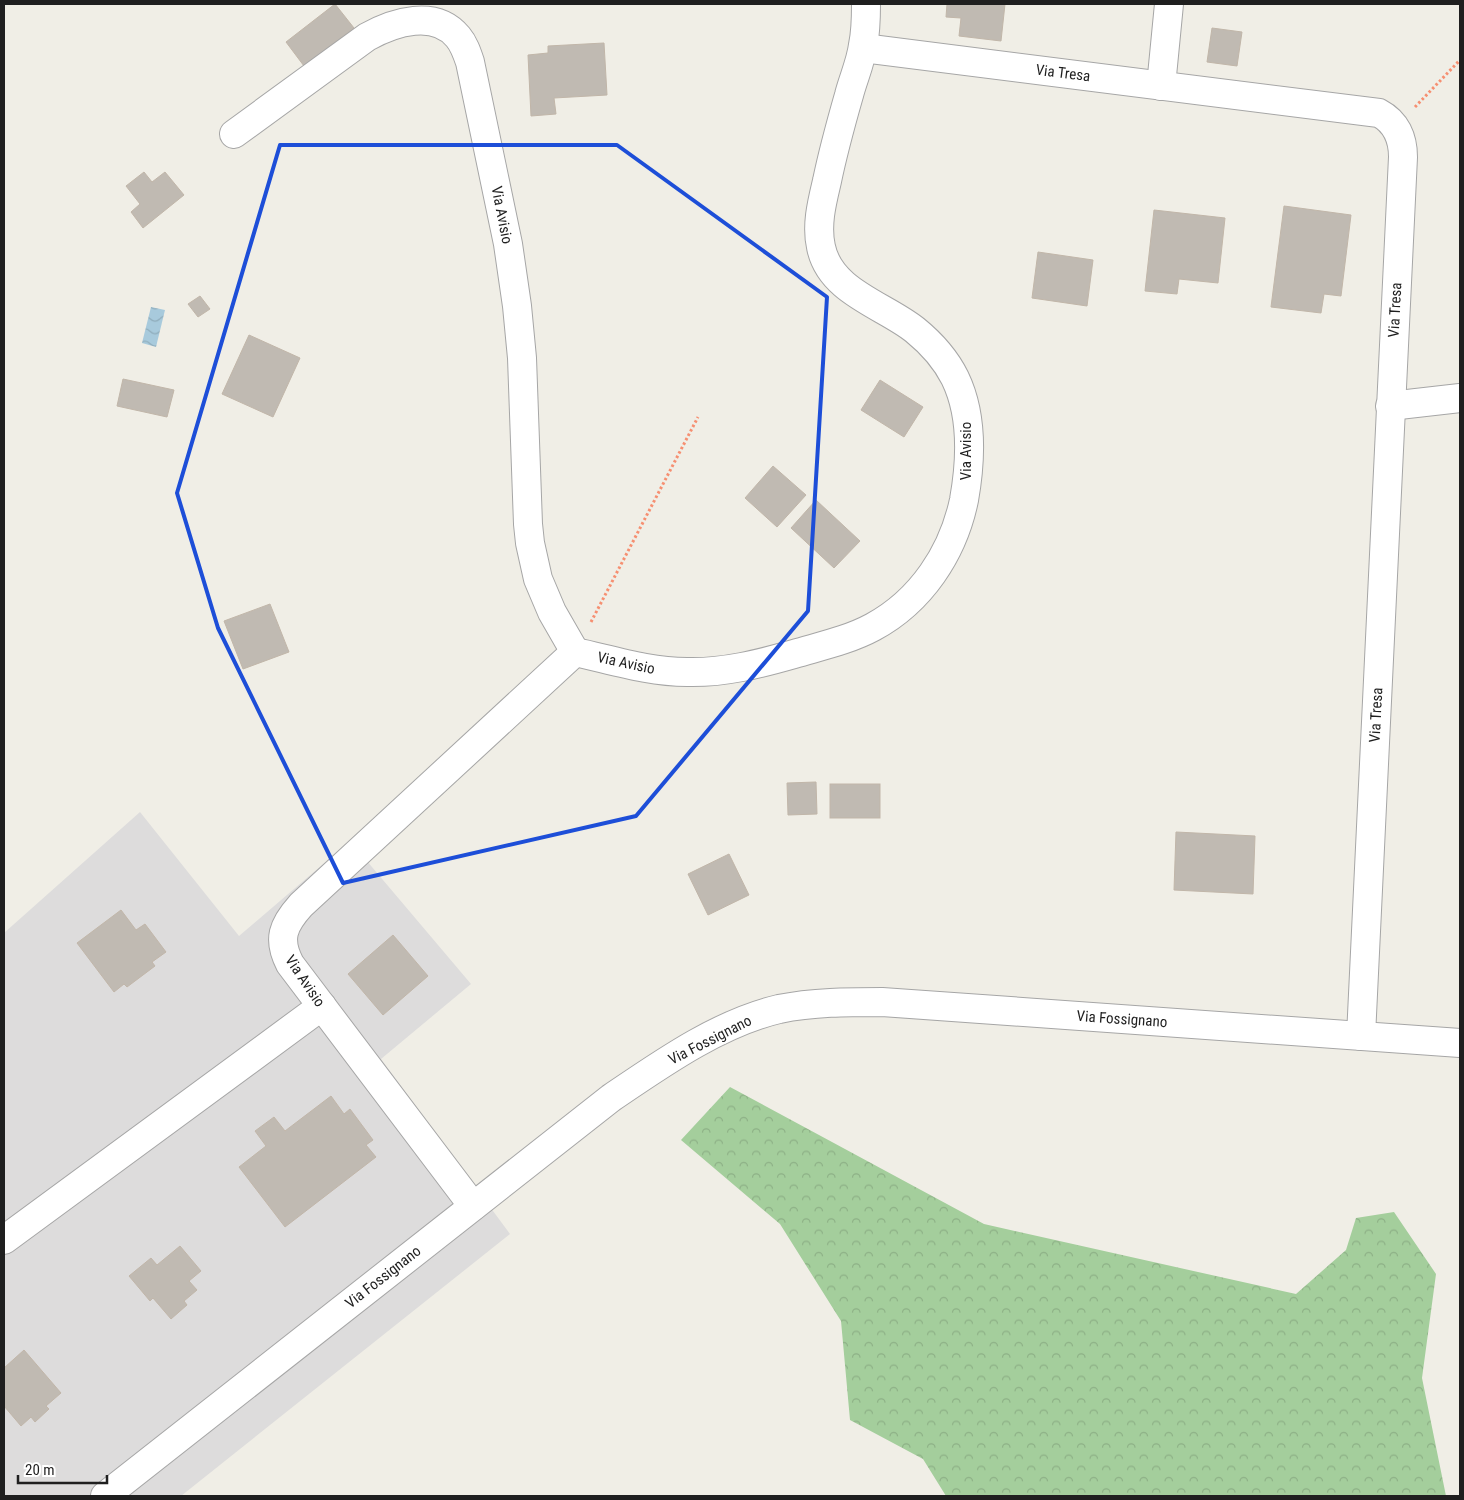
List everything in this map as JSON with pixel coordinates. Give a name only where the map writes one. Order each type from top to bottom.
[{"type":"street","name":"Via Avisio","points":[[234,134],[378,30],[417,20],[439,23],[448,27],[458,37],[473,71],[513,274],[521,343],[528,524],[538,579],[552,612],[575,652],[665,671],[711,672],[755,665],[841,640],[872,628],[887,618],[911,600],[927,583],[942,559],[961,515],[969,452],[966,413],[956,380],[949,366],[916,331],[853,292],[834,276],[825,262],[820,245],[819,219],[822,198],[833,151],[863,48],[866,4]]},
{"type":"street","points":[[1161,86],[1169,4]]},
{"type":"street","name":"Via Tresa","points":[[863,48],[1379,113],[1391,121],[1395,127],[1401,141],[1403,157],[1361,1036]]},
{"type":"street","points":[[1390,406],[1460,398]]},
{"type":"street","name":"Via Avisio","points":[[473,1206],[290,964],[286,957],[282,938],[287,921],[308,899],[575,652]]},
{"type":"street","name":"Via Fossignano","points":[[105,1496],[611,1098],[658,1067],[711,1036],[765,1014],[795,1006],[843,1002],[903,1003],[1460,1043]]},
{"type":"street","points":[[4,1240],[322,1006]]},
{"type":"path","points":[[1395,127],[1460,60]]},
{"type":"path","points":[[575,652],[698,417]]},
{"type":"highlighted area","points":[[280,145],[617,145],[827,297],[808,611],[636,816],[343,883],[218,628],[177,493]]},
{"type":"shaded area","points":[[140,812],[239,936],[350,841],[471,984],[381,1059],[510,1234],[181,1496],[4,1496],[4,933]]},
{"type":"green space","points":[[730,1087],[984,1224],[1296,1294],[1346,1250],[1356,1218],[1394,1212],[1436,1274],[1422,1378],[1446,1496],[946,1496],[923,1459],[850,1420],[841,1321],[780,1224],[681,1140]]},
{"type":"water","points":[[151,307],[165,310],[156,347],[142,343]]},
{"type":"building","points":[[335,4],[354,28],[304,66],[286,42]]},
{"type":"building","points":[[947,4],[1005,4],[1001,41],[959,36],[961,18],[946,17]]},
{"type":"building","points":[[1212,28],[1242,32],[1237,66],[1207,62]]},
{"type":"building","points":[[604,43],[607,95],[554,98],[556,114],[531,116],[528,55],[548,53],[548,46]]},
{"type":"building","points":[[144,172],[152,182],[165,172],[184,195],[143,228],[131,212],[140,204],[126,186]]},
{"type":"building","points":[[1284,206],[1351,215],[1341,296],[1324,294],[1321,313],[1271,307]]},
{"type":"building","points":[[1154,210],[1225,218],[1218,283],[1179,279],[1177,294],[1145,291]]},
{"type":"building","points":[[1038,252],[1093,260],[1087,306],[1032,298]]},
{"type":"building","points":[[200,296],[210,309],[198,317],[188,304]]},
{"type":"building","points":[[249,335],[300,358],[273,417],[222,394]]},
{"type":"building","points":[[123,379],[174,390],[167,417],[117,406]]},
{"type":"building","points":[[880,380],[923,407],[904,437],[861,410]]},
{"type":"building","points":[[773,466],[806,495],[777,527],[745,498]]},
{"type":"building","points":[[816,500],[860,541],[834,568],[791,528]]},
{"type":"building","points":[[270,604],[289,652],[243,669],[224,621]]},
{"type":"building","points":[[816,782],[817,814],[788,815],[787,783]]},
{"type":"building","points":[[830,784],[880,784],[880,818],[830,818]]},
{"type":"building","points":[[1176,832],[1255,836],[1253,894],[1174,890]]},
{"type":"building","points":[[729,854],[749,895],[708,915],[688,874]]},
{"type":"building","points":[[121,910],[136,930],[145,924],[166,952],[152,962],[155,966],[127,987],[124,984],[114,992],[77,943]]},
{"type":"building","points":[[393,935],[428,976],[383,1015],[348,974]]},
{"type":"building","points":[[331,1096],[344,1114],[350,1109],[373,1140],[366,1145],[376,1157],[285,1227],[239,1167],[266,1146],[255,1131],[274,1117],[285,1131]]},
{"type":"building","points":[[180,1246],[201,1271],[189,1281],[197,1290],[184,1301],[187,1305],[171,1319],[153,1298],[150,1301],[129,1276],[151,1258],[157,1265]]},
{"type":"building","points":[[24,1350],[61,1393],[46,1406],[49,1409],[35,1422],[31,1417],[21,1426],[4,1406],[4,1368]]}]
